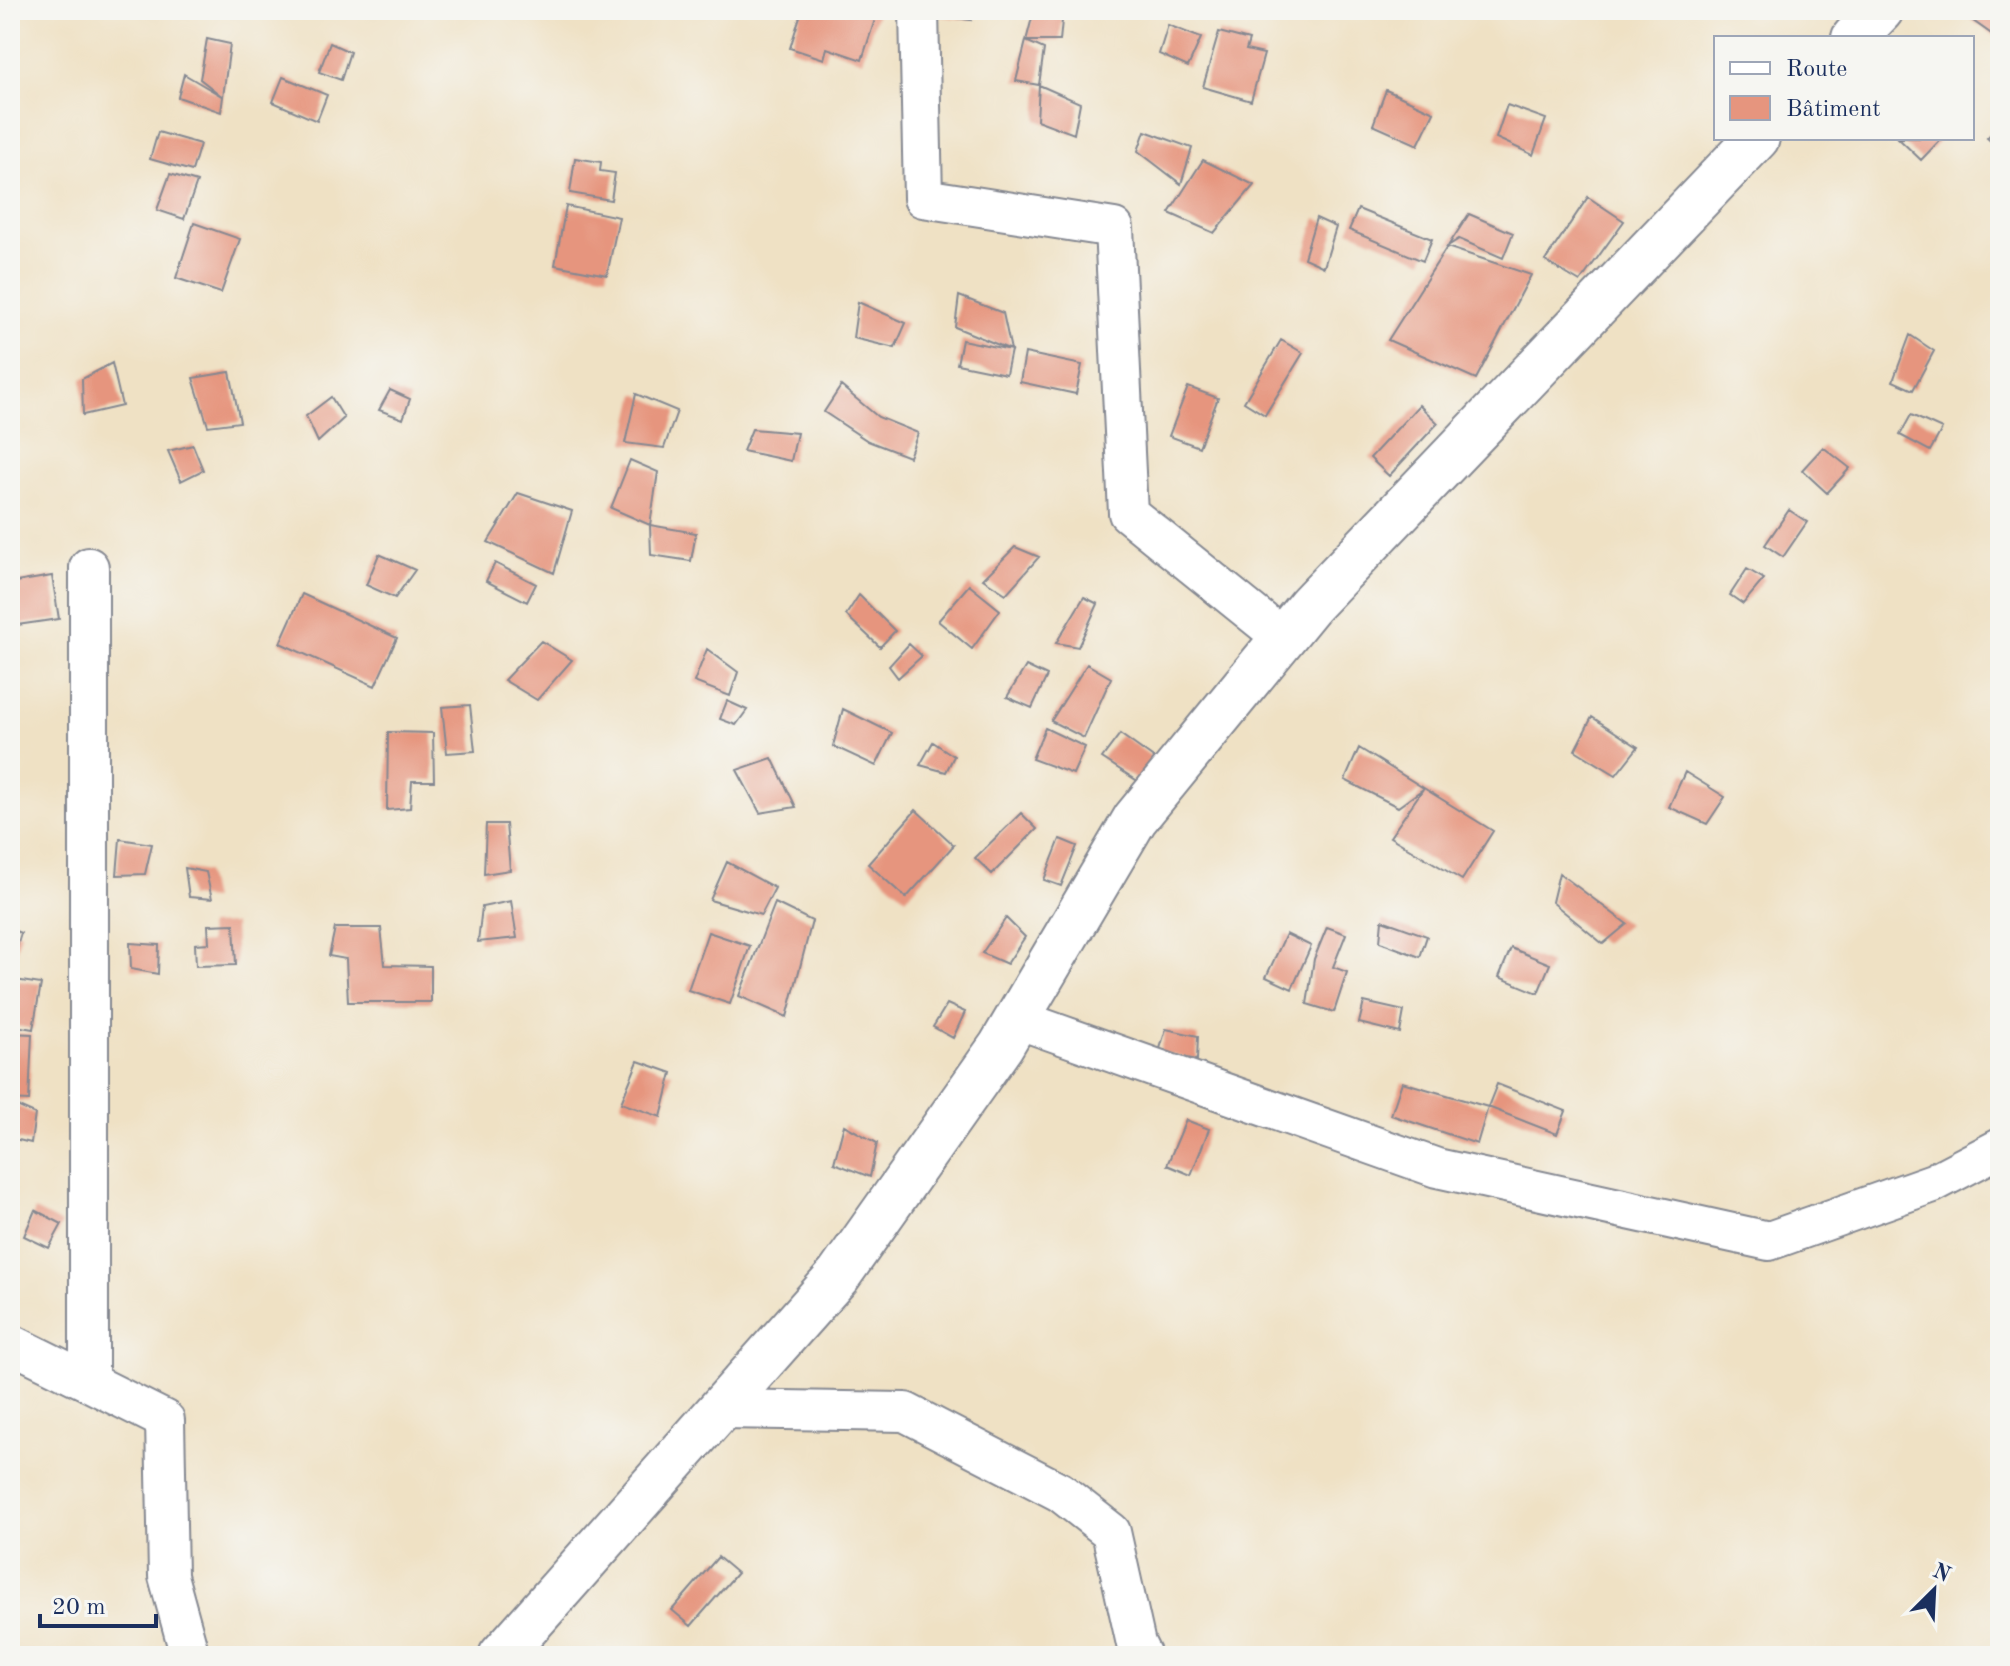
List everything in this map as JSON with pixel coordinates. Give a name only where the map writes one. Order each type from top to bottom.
[{"type":"street","points":[[919,10],[923,198],[1114,228],[1128,513],[1283,638]]},
{"type":"street","points":[[1856,36],[1881,10]]},
{"type":"street","points":[[501,1656],[839,1275],[1001,1046],[1135,819],[1310,605],[1755,140]]},
{"type":"street","points":[[89,567],[89,1382]]},
{"type":"street","points":[[1017,1019],[1437,1168],[1769,1241],[1933,1183],[2000,1148]]},
{"type":"street","points":[[10,1343],[165,1420],[168,1576],[190,1656]]},
{"type":"street","points":[[720,1409],[905,1412],[1060,1492],[1111,1532],[1136,1644],[1142,1656]]},
{"type":"building","points":[[802,10],[878,10],[862,60],[827,48],[824,59],[790,48]]},
{"type":"building","points":[[933,10],[969,10],[971,20],[932,15]]},
{"type":"building","points":[[1034,10],[1063,10],[1060,41],[1026,41]]},
{"type":"building","points":[[1965,10],[2000,10],[2000,40],[1962,13]]},
{"type":"building","points":[[1168,25],[1201,38],[1188,67],[1159,54]]},
{"type":"building","points":[[1219,32],[1249,40],[1246,50],[1264,54],[1251,101],[1203,87]]},
{"type":"building","points":[[207,39],[230,44],[223,97],[200,79]]},
{"type":"building","points":[[1026,41],[1044,49],[1039,85],[1016,81]]},
{"type":"building","points":[[330,43],[350,52],[341,80],[319,72]]},
{"type":"building","points":[[184,74],[223,97],[221,112],[178,97]]},
{"type":"building","points":[[283,77],[327,95],[317,121],[273,102]]},
{"type":"building","points":[[1039,85],[1080,103],[1074,134],[1037,120]]},
{"type":"building","points":[[1386,90],[1434,112],[1418,145],[1373,125]]},
{"type":"building","points":[[1507,105],[1546,119],[1533,155],[1496,138]]},
{"type":"building","points":[[2000,124],[2000,149],[1987,138]]},
{"type":"building","points":[[1145,131],[1192,148],[1181,184],[1138,151]]},
{"type":"building","points":[[158,132],[200,144],[192,171],[150,159]]},
{"type":"building","points":[[1900,140],[1940,140],[1921,160]]},
{"type":"building","points":[[575,158],[601,162],[600,171],[615,173],[611,200],[570,193]]},
{"type":"building","points":[[1203,160],[1254,185],[1214,233],[1169,213]]},
{"type":"building","points":[[170,174],[197,182],[184,219],[157,210]]},
{"type":"building","points":[[1588,197],[1624,221],[1580,282],[1545,261]]},
{"type":"building","points":[[566,206],[619,217],[607,275],[555,265]]},
{"type":"building","points":[[1358,209],[1432,239],[1423,261],[1349,230]]},
{"type":"building","points":[[1469,214],[1513,233],[1503,258],[1459,239],[1448,246]]},
{"type":"building","points":[[1316,218],[1336,227],[1324,267],[1304,258]]},
{"type":"building","points":[[194,223],[240,239],[221,293],[176,278]]},
{"type":"building","points":[[1447,247],[1531,275],[1476,379],[1388,340]]},
{"type":"building","points":[[959,296],[1003,313],[1011,350],[955,327]]},
{"type":"building","points":[[858,302],[906,323],[895,348],[853,338]]},
{"type":"building","points":[[1910,335],[1934,351],[1913,390],[1893,381]]},
{"type":"building","points":[[962,340],[1011,350],[1006,374],[957,364]]},
{"type":"building","points":[[1281,340],[1303,353],[1265,415],[1244,402]]},
{"type":"building","points":[[1025,353],[1082,365],[1076,394],[1020,382]]},
{"type":"building","points":[[112,363],[122,406],[83,415],[82,379]]},
{"type":"building","points":[[230,372],[240,422],[208,426],[193,378]]},
{"type":"building","points":[[841,386],[878,417],[918,433],[909,457],[868,441],[824,412]]},
{"type":"building","points":[[1188,387],[1218,398],[1199,447],[1169,436]]},
{"type":"building","points":[[390,390],[410,399],[403,419],[379,410]]},
{"type":"building","points":[[636,394],[677,411],[664,448],[625,443]]},
{"type":"building","points":[[331,397],[344,418],[318,442],[306,416]]},
{"type":"building","points":[[1419,405],[1438,423],[1389,476],[1370,458]]},
{"type":"building","points":[[1911,415],[1942,429],[1930,451],[1900,435]]},
{"type":"building","points":[[752,429],[797,433],[791,461],[743,451]]},
{"type":"building","points":[[193,445],[203,470],[181,481],[168,451]]},
{"type":"building","points":[[1823,447],[1850,468],[1827,493],[1802,470]]},
{"type":"building","points":[[630,460],[658,472],[650,525],[611,508]]},
{"type":"building","points":[[518,493],[572,511],[554,573],[488,542]]},
{"type":"building","points":[[1789,510],[1807,522],[1783,557],[1765,545]]},
{"type":"building","points":[[650,525],[696,533],[691,561],[651,555]]},
{"type":"building","points":[[1015,547],[1039,557],[1006,594],[983,579]]},
{"type":"building","points":[[379,554],[415,570],[395,598],[366,585]]},
{"type":"building","points":[[495,563],[536,584],[527,602],[486,581]]},
{"type":"building","points":[[1747,569],[1764,579],[1743,604],[1730,595]]},
{"type":"building","points":[[52,576],[59,619],[10,626],[10,583]]},
{"type":"building","points":[[969,585],[1000,610],[972,649],[938,621]]},
{"type":"building","points":[[302,594],[397,638],[375,686],[280,643]]},
{"type":"building","points":[[859,595],[895,631],[880,647],[846,615]]},
{"type":"building","points":[[1084,597],[1098,604],[1078,647],[1056,643]]},
{"type":"building","points":[[541,641],[572,660],[537,700],[504,680]]},
{"type":"building","points":[[909,644],[922,656],[898,678],[889,666]]},
{"type":"building","points":[[707,649],[738,672],[730,696],[694,682]]},
{"type":"building","points":[[1087,664],[1111,678],[1084,738],[1051,721]]},
{"type":"building","points":[[1026,666],[1047,676],[1032,708],[1007,697]]},
{"type":"building","points":[[727,701],[747,710],[736,725],[720,719]]},
{"type":"building","points":[[470,705],[475,751],[447,753],[442,707]]},
{"type":"building","points":[[843,709],[892,733],[876,766],[833,746]]},
{"type":"building","points":[[1592,717],[1638,747],[1616,775],[1575,750]]},
{"type":"building","points":[[1045,728],[1085,747],[1073,774],[1032,759]]},
{"type":"building","points":[[388,732],[433,733],[434,781],[412,781],[410,808],[387,810]]},
{"type":"building","points":[[1120,734],[1159,762],[1144,785],[1102,758]]},
{"type":"building","points":[[933,742],[954,756],[946,772],[920,765]]},
{"type":"building","points":[[1359,748],[1493,831],[1462,880],[1390,837],[1423,789],[1398,807],[1345,780]]},
{"type":"building","points":[[772,758],[796,807],[760,813],[737,770]]},
{"type":"building","points":[[1685,772],[1725,797],[1707,824],[1669,807]]},
{"type":"building","points":[[916,810],[954,845],[906,898],[868,864]]},
{"type":"building","points":[[1021,813],[1037,829],[992,874],[975,858]]},
{"type":"building","points":[[486,824],[506,824],[510,870],[484,874]]},
{"type":"building","points":[[120,839],[152,844],[145,874],[117,875]]},
{"type":"building","points":[[1060,839],[1077,846],[1061,886],[1044,880]]},
{"type":"building","points":[[727,862],[775,888],[761,915],[710,900]]},
{"type":"building","points":[[185,868],[206,872],[212,899],[189,897]]},
{"type":"building","points":[[1559,873],[1627,924],[1603,944],[1552,902]]},
{"type":"building","points":[[511,901],[517,938],[478,942],[482,907]]},
{"type":"building","points":[[775,903],[812,921],[787,1017],[739,996]]},
{"type":"building","points":[[1006,918],[1025,937],[1007,964],[982,953]]},
{"type":"building","points":[[1382,920],[1427,936],[1420,957],[1380,942]]},
{"type":"building","points":[[234,924],[236,965],[196,966],[195,944],[209,943],[208,925]]},
{"type":"building","points":[[1327,927],[1346,934],[1333,967],[1347,972],[1334,1012],[1307,1004],[1314,959]]},
{"type":"building","points":[[335,928],[381,928],[385,965],[431,966],[431,1002],[348,1002],[346,959],[329,956]]},
{"type":"building","points":[[10,929],[21,933],[13,960],[10,959]]},
{"type":"building","points":[[708,932],[750,946],[730,1004],[688,990]]},
{"type":"building","points":[[1286,934],[1311,946],[1292,989],[1266,977]]},
{"type":"building","points":[[130,943],[159,945],[158,974],[131,969]]},
{"type":"building","points":[[1511,948],[1550,964],[1538,993],[1499,977]]},
{"type":"building","points":[[15,980],[41,984],[33,1029],[10,1025]]},
{"type":"building","points":[[1364,1002],[1404,1011],[1400,1033],[1359,1023]]},
{"type":"building","points":[[947,1004],[965,1012],[953,1038],[933,1027]]},
{"type":"building","points":[[1166,1029],[1198,1036],[1197,1060],[1159,1052]]},
{"type":"building","points":[[10,1033],[32,1034],[29,1101],[10,1100]]},
{"type":"building","points":[[638,1061],[672,1073],[661,1117],[621,1103]]},
{"type":"building","points":[[1402,1082],[1488,1107],[1477,1144],[1391,1115]]},
{"type":"building","points":[[1497,1084],[1566,1111],[1557,1134],[1488,1107]]},
{"type":"building","points":[[10,1103],[35,1114],[31,1143],[10,1138]]},
{"type":"building","points":[[1186,1120],[1209,1129],[1191,1175],[1167,1165]]},
{"type":"building","points":[[844,1125],[877,1143],[870,1177],[834,1163]]},
{"type":"building","points":[[35,1210],[62,1224],[49,1248],[24,1236]]},
{"type":"building","points":[[718,1557],[737,1573],[691,1626],[672,1610]]}]
